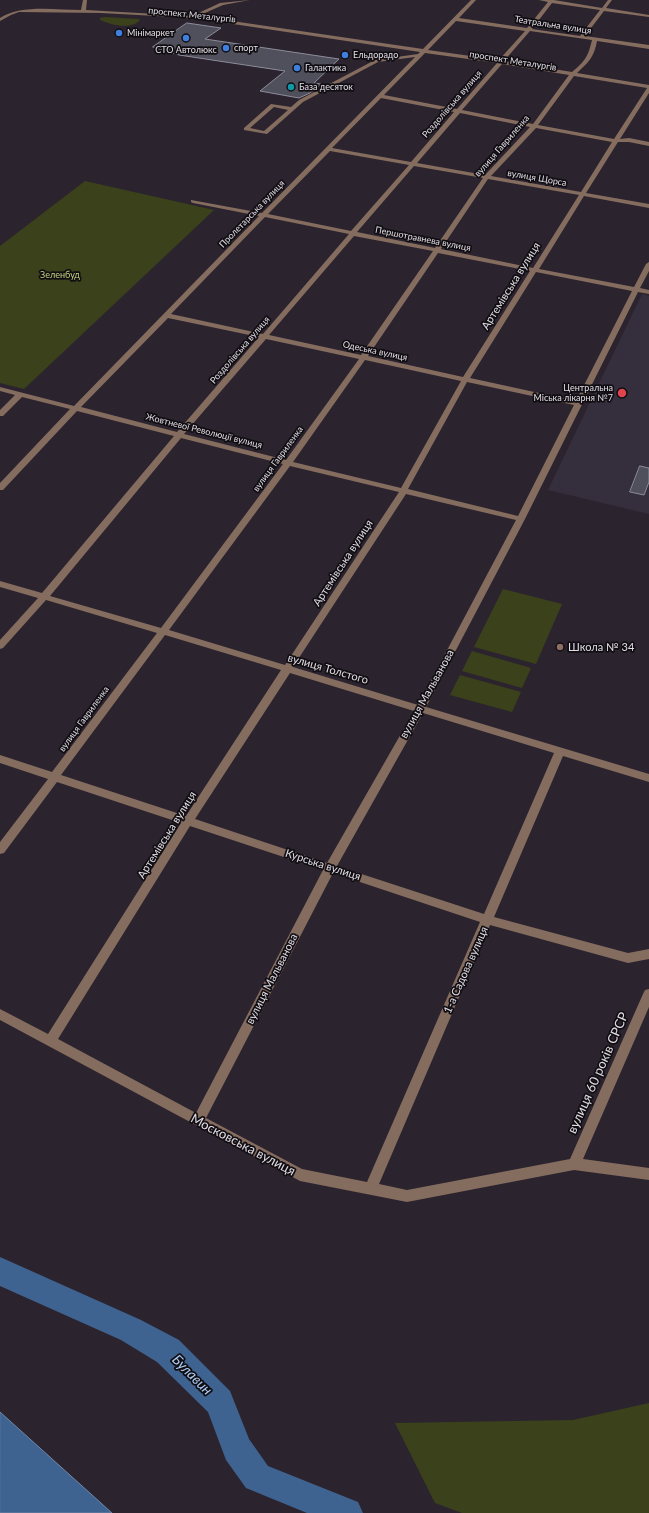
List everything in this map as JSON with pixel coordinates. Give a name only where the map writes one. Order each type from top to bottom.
[{"type":"street","points":[[0,10],[83,12],[85,0]]},
{"type":"street","points":[[193,17],[222,4],[248,0]]},
{"type":"street","name":"Пролетарська вулиця","points":[[0,488],[263,215],[474,0]]},
{"type":"street","points":[[541,0],[649,16]]},
{"type":"street","points":[[582,37],[610,0]]},
{"type":"street","name":"Роздолівська вулиця","points":[[0,646],[44,597],[179,435],[552,1]]},
{"type":"street","points":[[0,20],[8,14],[19,11]]},
{"type":"street","name":"проспект Металургів","points":[[83,12],[193,17],[272,31]]},
{"type":"street","name":"проспект Металургів","points":[[83,12],[101,15],[177,19],[272,31],[498,64],[649,90]]},
{"type":"street","name":"Театральна вулиця","points":[[455,19],[649,47]]},
{"type":"street","name":"вулиця Гавриленка","points":[[0,850],[288,463],[486,178],[534,126],[571,76],[587,62],[592,53],[595,40]]},
{"type":"street","points":[[293,108],[273,105],[246,129],[265,133],[301,101],[367,65],[386,59],[422,53]]},
{"type":"street","name":"Артемівська вулиця","points":[[50,1042],[188,821],[404,490],[465,380],[615,141],[649,90]]},
{"type":"street","points":[[379,96],[615,141],[629,140],[649,144]]},
{"type":"street","name":"вулиця Щорса","points":[[328,149],[649,206]]},
{"type":"street","name":"Першотравнева вулиця","points":[[193,201],[649,292]]},
{"type":"street","name":"вулиця Мальванова","points":[[198,1121],[330,868],[420,709],[521,519],[649,264]]},
{"type":"street","name":"Одеська вулиця","points":[[166,315],[579,404]]},
{"type":"street","name":"Жовтневої Революції вулиця","points":[[0,389],[288,463],[521,519]]},
{"type":"street","points":[[0,414],[21,394]]},
{"type":"street","name":"вулиця Толстого","points":[[0,584],[162,631],[287,670],[649,778]]},
{"type":"street","name":"1-а Садова вулиця","points":[[370,1189],[488,920],[560,751]]},
{"type":"street","name":"Курська вулиця","points":[[0,758],[488,920],[628,958],[649,954]]},
{"type":"street","name":"вулиця 60 років СРСР","points":[[574,1164],[649,994]]},
{"type":"street","name":"Московська вулиця","points":[[0,1014],[300,1175],[407,1196],[574,1164],[649,1174]]},
{"type":"shaded area","name":"Центральна Міська лікарня №7","points":[[642,294],[649,296],[649,514],[548,490]]},
{"type":"green space","points":[[105,17],[140,20],[132,25],[121,26],[100,20],[100,18]]},
{"type":"green space","name":"Зеленбуд","points":[[85,181],[214,210],[24,389],[0,383],[0,246]]},
{"type":"green space","points":[[503,589],[562,604],[536,664],[474,647]]},
{"type":"green space","points":[[472,651],[531,668],[522,688],[462,671]]},
{"type":"green space","points":[[460,675],[521,692],[512,712],[450,695]]},
{"type":"green space","points":[[649,1403],[649,1513],[462,1513],[435,1503],[395,1423],[573,1420]]},
{"type":"water","points":[[0,1412],[112,1513],[0,1513]]},
{"type":"building","points":[[187,23],[221,28],[205,39],[339,59],[314,83],[321,84],[310,93],[299,98],[260,91],[285,71],[179,55],[153,47]]},
{"type":"building","points":[[640,466],[649,468],[649,482],[644,495],[630,492]]},
{"type":"waterway","name":"Булавин","points":[[0,1271],[131,1330],[168,1351],[219,1402],[237,1449],[257,1477],[347,1513]]},
{"type":"place","name":"Мінімаркет","points":[[119,33]]},
{"type":"place","name":"СТО Автолюкс","points":[[186,38]]},
{"type":"place","name":"спорт","points":[[226,48]]},
{"type":"place","name":"Ельдорадо","points":[[345,55]]},
{"type":"place","name":"Галактика","points":[[297,68]]},
{"type":"place","name":"База десяток","points":[[291,87]]},
{"type":"place","name":"Центральна Міська лікарня №7","points":[[622,393]]},
{"type":"place","name":"Школа № 34","points":[[560,647]]}]
